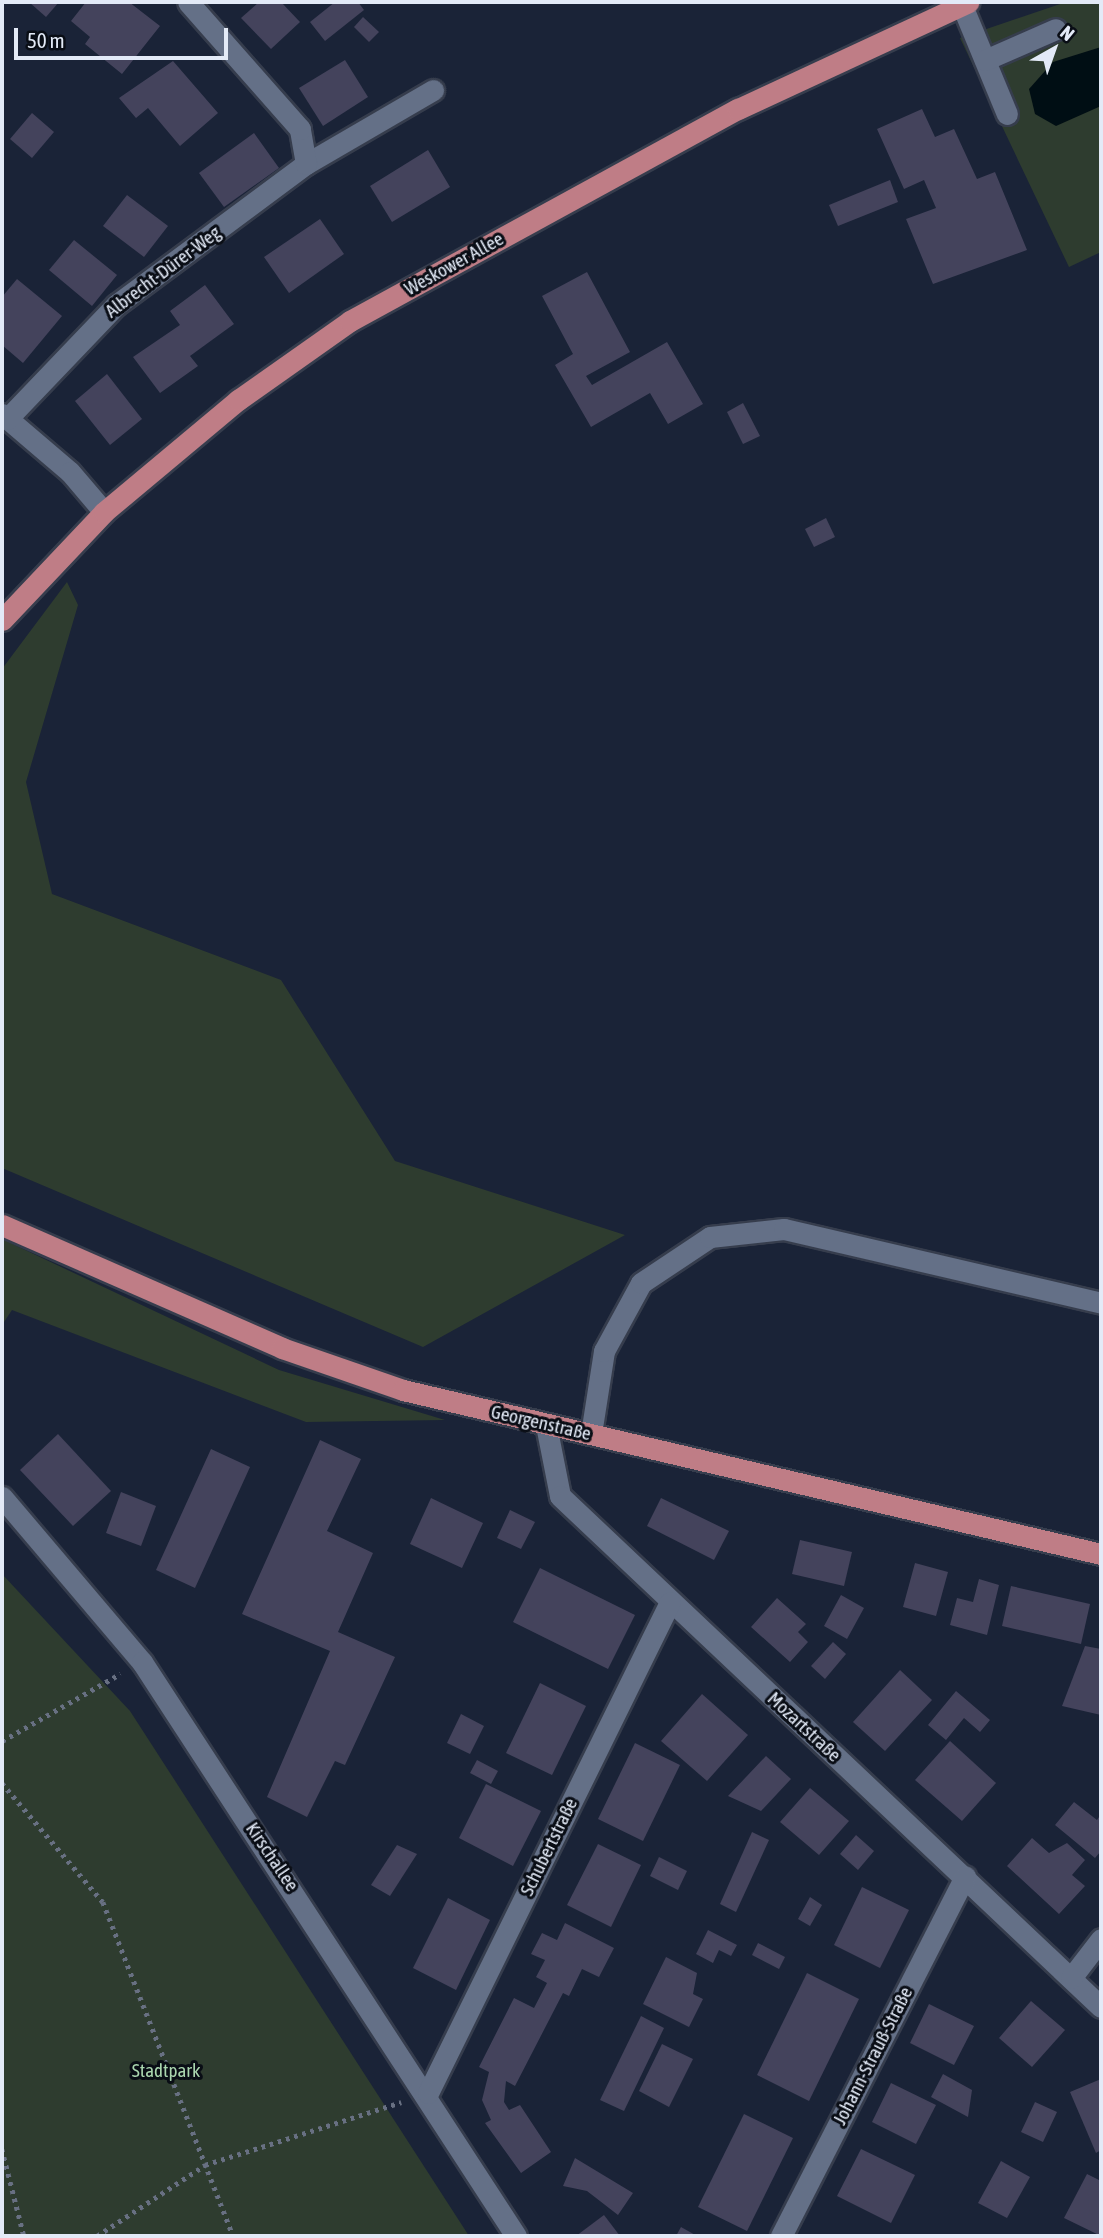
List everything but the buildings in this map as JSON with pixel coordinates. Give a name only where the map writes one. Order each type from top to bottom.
[{"type":"main road","name":"Weskower Allee","points":[[2,620],[104,512],[238,400],[350,321],[738,109],[966,2]]},
{"type":"main road","name":"Georgenstraße","points":[[2,1225],[282,1348],[403,1390],[1101,1554]]},
{"type":"street","points":[[188,2],[300,129],[306,164]]},
{"type":"street","points":[[966,2],[1007,114]]},
{"type":"street","points":[[985,60],[1056,29]]},
{"type":"street","name":"Albrecht-Dürer-Weg","points":[[4,417],[116,305],[306,164],[433,90]]},
{"type":"street","points":[[4,417],[104,512]]},
{"type":"street","points":[[592,1434],[604,1351],[641,1283],[710,1237],[784,1229],[1101,1303]]},
{"type":"street","name":"Mozartstraße","points":[[546,1425],[561,1496],[1101,2007]]},
{"type":"street","name":"Kirschallee","points":[[2,1497],[142,1662],[428,2093],[516,2236]]},
{"type":"street","name":"Schubertstraße","points":[[428,2093],[670,1602]]},
{"type":"street","name":"Johann-Strauß-Straße","points":[[781,2236],[965,1876]]},
{"type":"street","points":[[1071,1978],[1101,1939]]},
{"type":"path","points":[[2,1741],[142,1662]]},
{"type":"path","points":[[2,1783],[103,1902],[233,2236]]},
{"type":"path","points":[[97,2236],[205,2165],[428,2093]]},
{"type":"path","points":[[2,2149],[24,2236]]},
{"type":"green space","points":[[1066,2],[1101,2],[1101,252],[1069,267],[960,38]]},
{"type":"green space","points":[[67,582],[78,605],[26,782],[52,894],[281,980],[395,1161],[625,1235],[423,1347],[2,1168],[2,669]]},
{"type":"green space","points":[[2,1239],[279,1370],[445,1420],[306,1422],[12,1310],[2,1325]]},
{"type":"green space","name":"Stadtpark","points":[[2,1574],[130,1711],[469,2236],[2,2236]]},
{"type":"shaded area","points":[[1101,47],[1101,106],[1056,126],[1035,114],[1029,89],[1053,62]]}]
